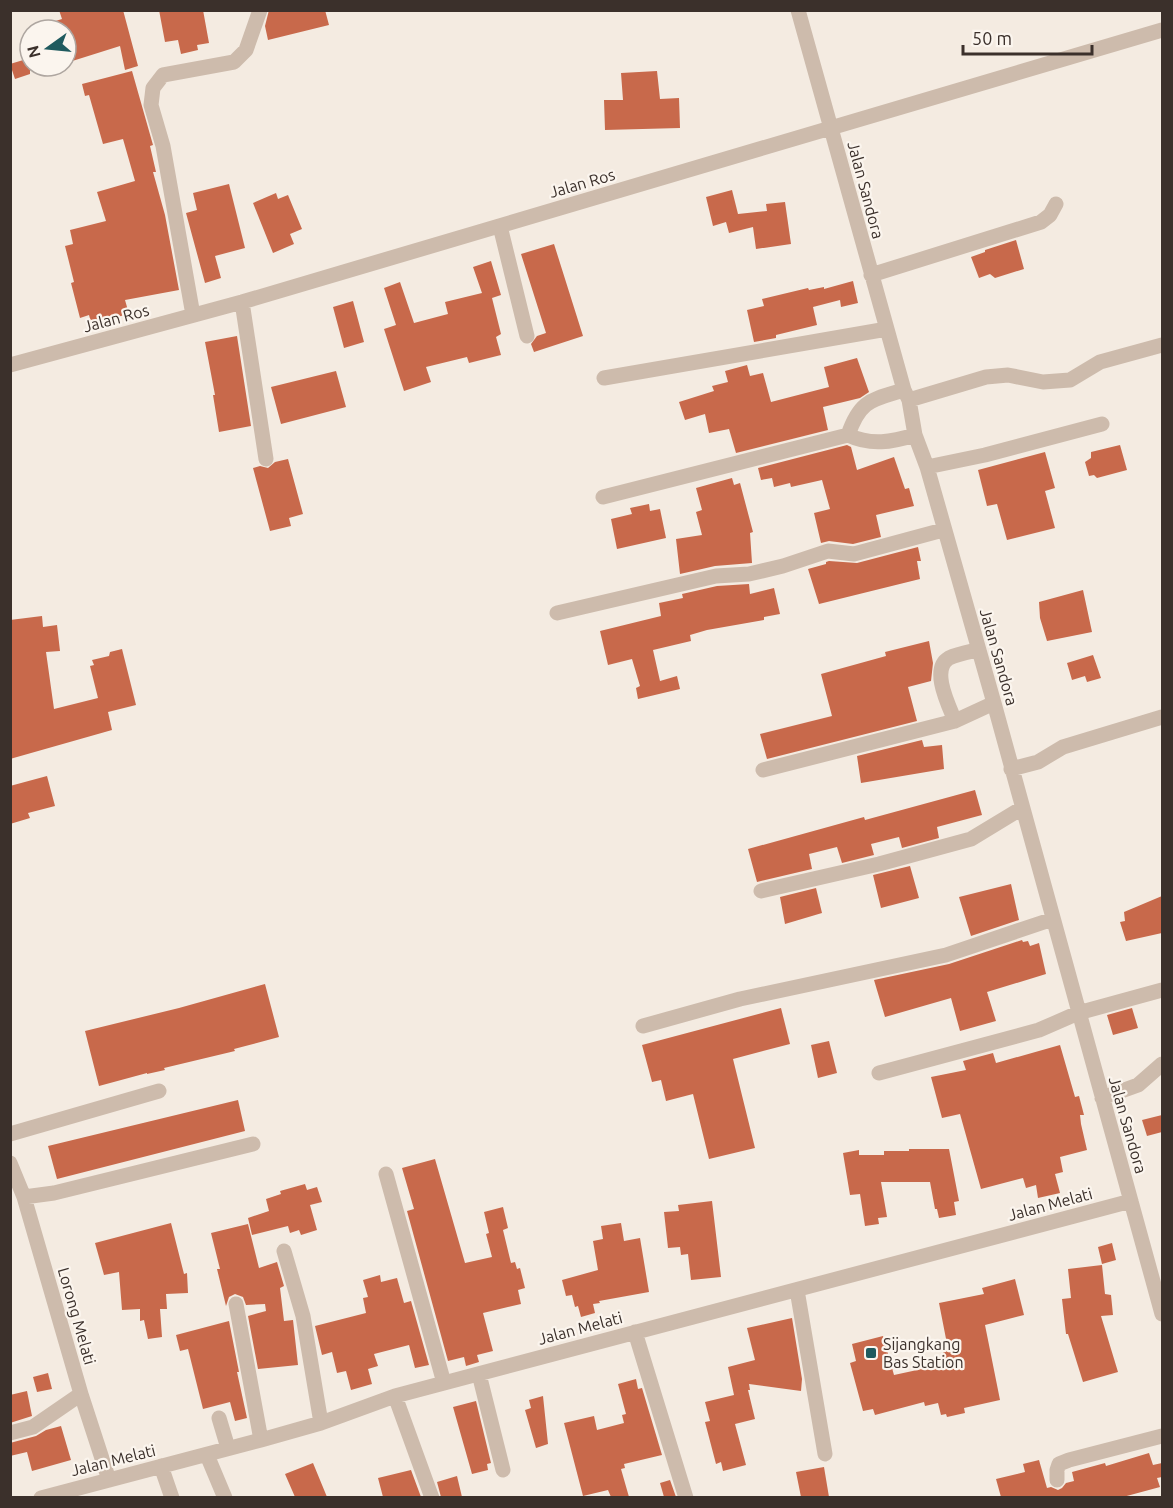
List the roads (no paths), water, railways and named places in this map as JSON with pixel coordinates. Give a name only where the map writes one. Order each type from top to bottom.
[{"type":"street","points":[[194,315],[163,146],[151,105],[153,88],[163,75],[234,62],[246,50],[260,10]]},
{"type":"street","name":"Jalan Sandora","points":[[798,10],[906,395],[915,435],[927,467],[977,650],[994,703],[1131,1201],[1155,1262],[1162,1314]]},
{"type":"street","name":"Jalan Ros","points":[[10,365],[242,302],[1162,33]]},
{"type":"street","points":[[872,275],[1041,222],[1050,215],[1056,204]]},
{"type":"street","points":[[500,226],[527,336]]},
{"type":"street","points":[[242,302],[266,459]]},
{"type":"street","points":[[604,378],[887,329]]},
{"type":"street","points":[[848,435],[854,418],[864,405],[875,398],[906,395],[986,377],[1008,375],[1043,382],[1070,380],[1100,362],[1162,345]]},
{"type":"street","points":[[927,467],[986,455],[1102,424]]},
{"type":"street","points":[[603,497],[848,435],[867,441],[888,443],[915,435]]},
{"type":"street","points":[[557,613],[716,576],[749,574],[783,566],[828,551],[854,554],[943,530]]},
{"type":"street","points":[[955,721],[944,694],[941,668],[950,658],[977,650]]},
{"type":"street","points":[[763,770],[955,721],[994,703]]},
{"type":"street","points":[[1011,769],[1038,762],[1063,747],[1162,717]]},
{"type":"street","points":[[761,891],[879,864],[971,839],[1022,808]]},
{"type":"street","points":[[643,1026],[741,999],[946,955],[1053,919]]},
{"type":"street","points":[[879,1073],[1039,1030],[1078,1013],[1162,990]]},
{"type":"street","points":[[1102,1098],[1138,1085],[1162,1064]]},
{"type":"street","points":[[10,1134],[159,1091]]},
{"type":"street","points":[[24,1197],[54,1193],[252,1144]]},
{"type":"street","name":"Lorong Melati","points":[[10,1163],[24,1197],[81,1394],[109,1480]]},
{"type":"street","points":[[386,1174],[444,1383]]},
{"type":"street","name":"Jalan Melati","points":[[41,1497],[207,1455],[321,1423],[395,1396],[1131,1201]]},
{"type":"street","points":[[284,1251],[303,1316],[321,1423]]},
{"type":"street","points":[[797,1290],[825,1454]]},
{"type":"street","points":[[236,1304],[261,1440]]},
{"type":"street","points":[[635,1332],[686,1497]]},
{"type":"street","points":[[479,1374],[503,1470]]},
{"type":"street","points":[[10,1433],[33,1427],[81,1394]]},
{"type":"street","points":[[395,1396],[432,1497]]},
{"type":"street","points":[[219,1418],[228,1448]]},
{"type":"street","points":[[1057,1480],[1056,1470],[1059,1464],[1162,1436]]},
{"type":"street","points":[[207,1455],[225,1497]]},
{"type":"street","points":[[160,1466],[172,1497]]},
{"type":"place","name":"Sijangkang Bas Station","points":[[871,1353]]}]
